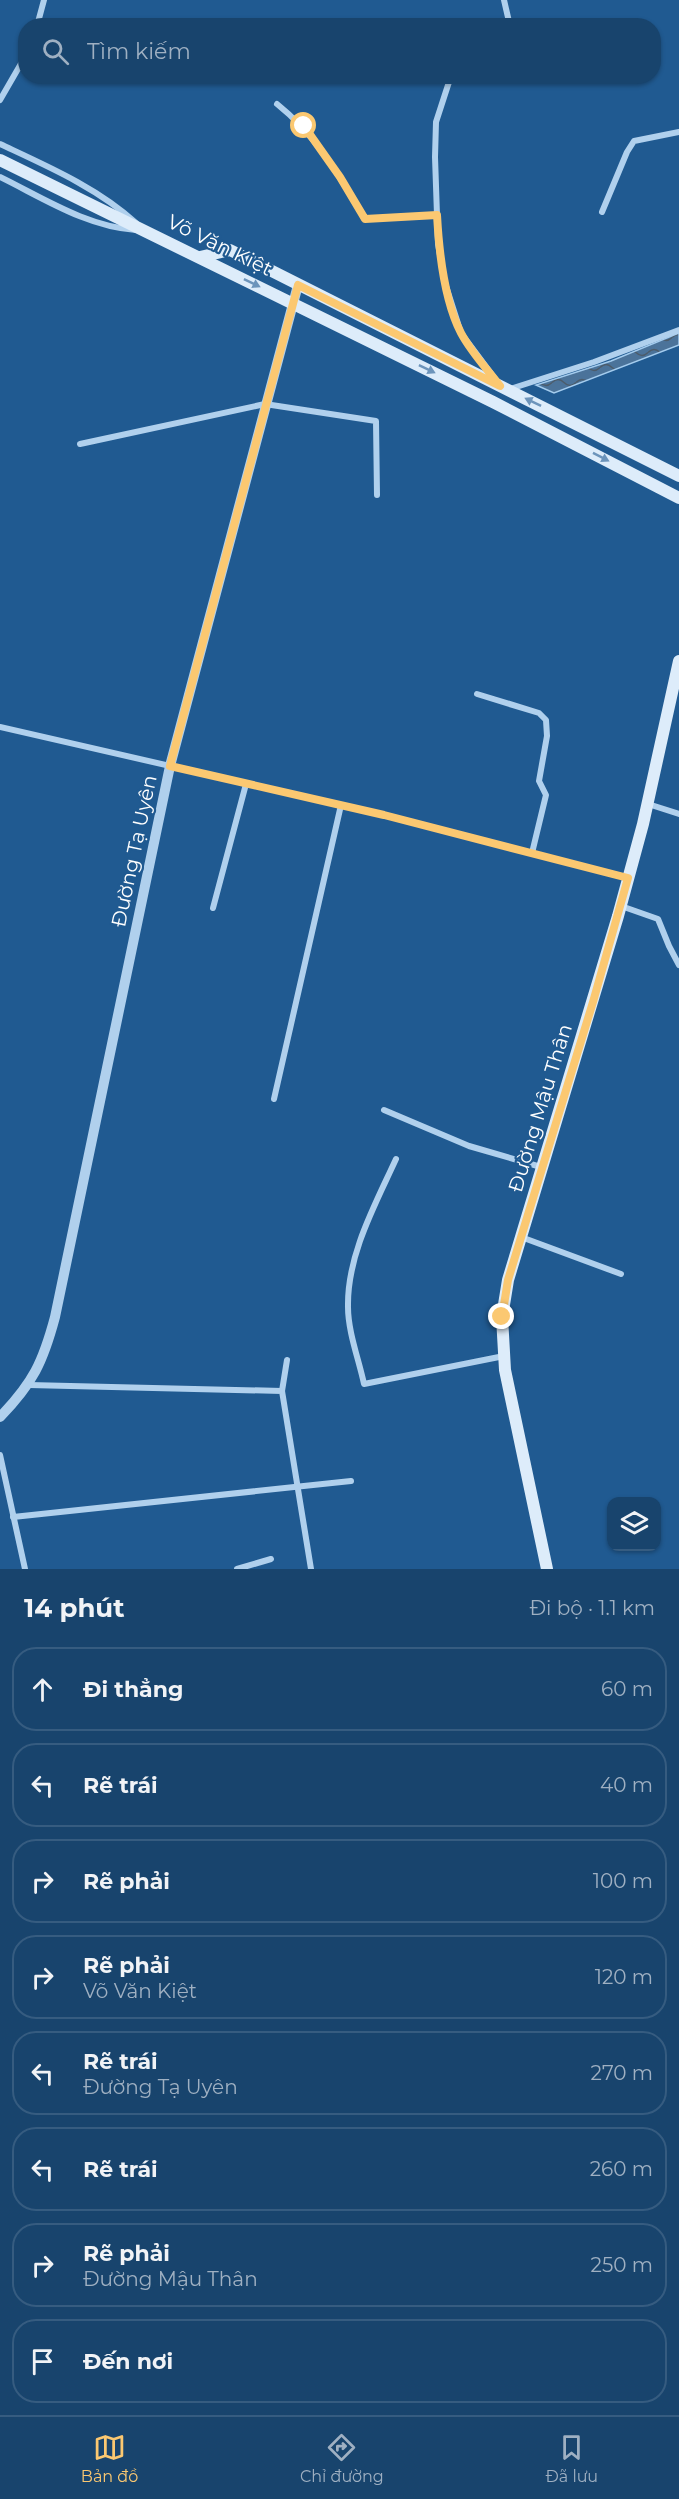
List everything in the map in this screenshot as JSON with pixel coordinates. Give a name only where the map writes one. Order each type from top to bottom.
[{"type":"main road","name":"Võ Văn Kiệt","points":[[0,160],[503,407],[679,498]]},
{"type":"main road","name":"Võ Văn Kiệt","points":[[200,257],[230,250],[679,476]]},
{"type":"main road","name":"Đường Mậu Thân","points":[[547,1569],[505,1370],[502,1317],[508,1280],[628,878],[679,661]]},
{"type":"street","points":[[39,18],[44,0]]},
{"type":"street","points":[[504,0],[508,18]]},
{"type":"street","points":[[0,100],[18,69]]},
{"type":"street","points":[[448,84],[436,122],[438,244],[445,283],[461,333],[504,388],[594,362],[679,330]]},
{"type":"street","points":[[277,104],[304,126],[317,142],[365,219],[437,215]]},
{"type":"street","points":[[602,212],[627,152],[634,141],[679,132]]},
{"type":"street","points":[[0,144],[83,186],[122,210],[145,231]]},
{"type":"street","points":[[0,177],[92,221],[118,229],[145,231]]},
{"type":"street","name":"Đường Tạ Uyên","points":[[0,1417],[29,1385],[46,1351],[56,1317],[170,766],[298,285]]},
{"type":"street","points":[[80,444],[265,404],[376,421],[377,495]]},
{"type":"street","points":[[477,694],[539,713],[546,720],[547,736],[539,781],[546,795],[532,854]]},
{"type":"street","points":[[0,728],[341,805],[628,878]]},
{"type":"street","points":[[213,908],[246,784]]},
{"type":"street","points":[[647,804],[679,814]]},
{"type":"street","points":[[274,1099],[341,805]]},
{"type":"street","points":[[620,906],[658,919],[679,965]]},
{"type":"street","points":[[384,1110],[469,1146],[541,1167]]},
{"type":"street","points":[[396,1159],[365,1227],[348,1283],[348,1310],[364,1384],[504,1356]]},
{"type":"street","points":[[521,1236],[621,1274]]},
{"type":"street","points":[[287,1360],[282,1391],[311,1569]]},
{"type":"street","points":[[29,1385],[282,1391]]},
{"type":"street","points":[[0,1455],[25,1569]]},
{"type":"street","points":[[13,1517],[351,1481]]},
{"type":"street","points":[[237,1569],[271,1558]]},
{"type":"water","points":[[679,333],[679,345],[554,393],[536,385],[611,361]]},
{"type":"route","points":[[304,126],[340,177],[365,219],[437,215],[438,244],[445,283],[461,333],[500,386],[298,285],[170,766],[384,815],[628,878],[593,1002],[508,1280],[502,1317]]}]
